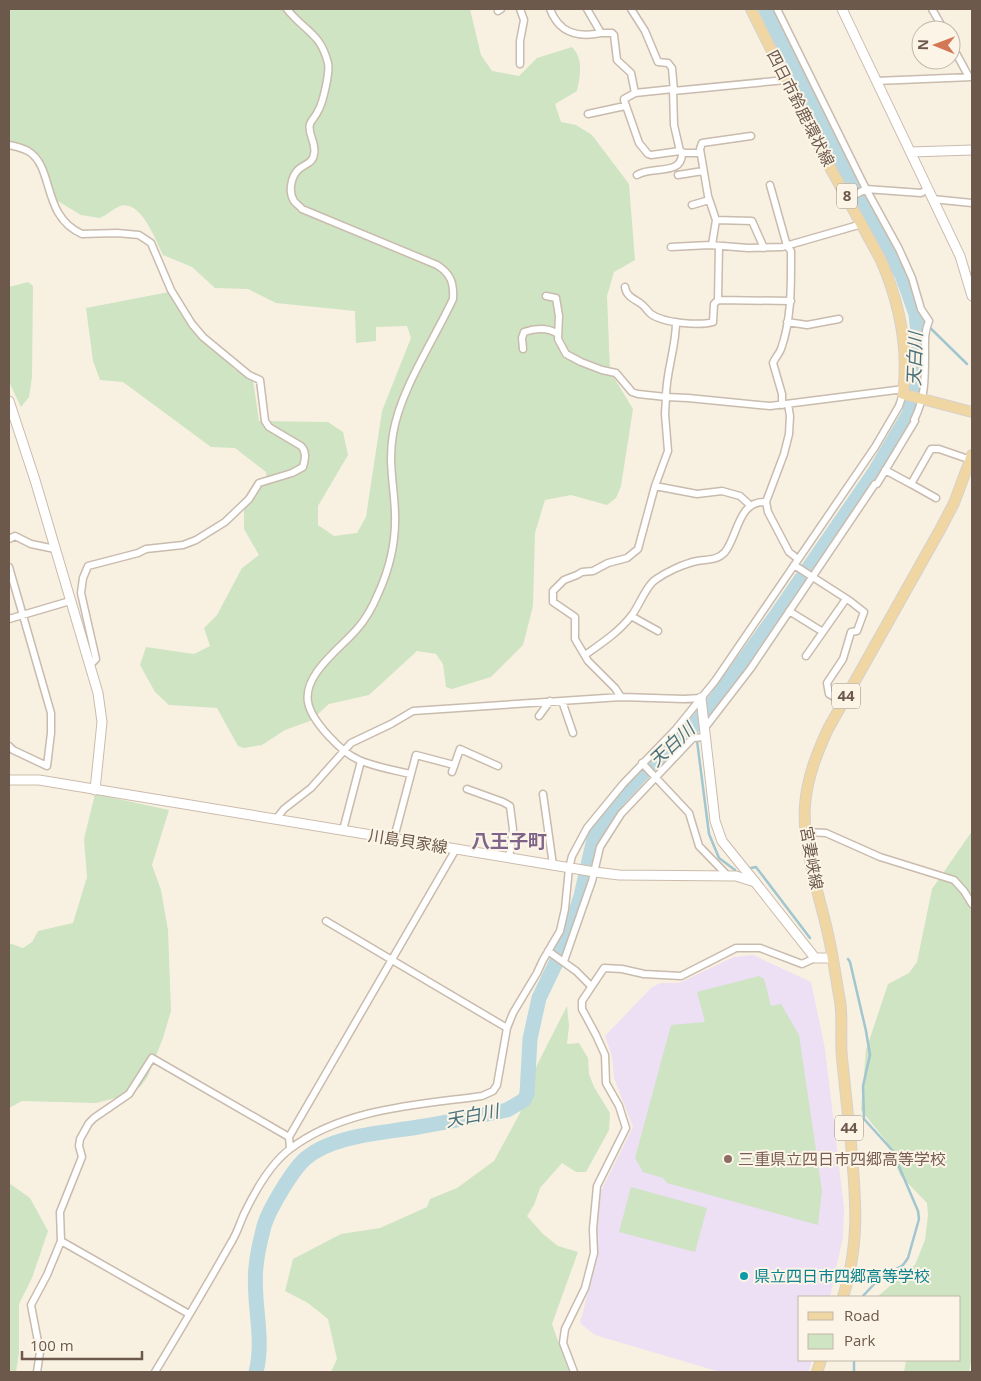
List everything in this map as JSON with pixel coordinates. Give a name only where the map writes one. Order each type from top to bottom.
[{"type":"main road","name":"四日市鈴鹿環状線","points":[[751,9],[826,160],[862,224],[888,276],[900,313],[904,341],[903,392]]},
{"type":"main road","points":[[903,392],[972,412]]},
{"type":"main road","name":"宮妻峡線","points":[[843,1296],[855,1243],[856,1198],[840,1039],[841,1005],[806,832],[805,805],[809,781],[821,745],[954,503],[972,458]]},
{"type":"street","points":[[287,9],[318,37],[328,65],[319,111],[309,126],[315,153],[312,161],[297,170],[292,180],[291,191],[294,201],[302,209],[437,265],[445,270],[451,278],[454,289],[453,299],[400,406],[393,431],[390,465],[395,513],[394,539],[390,562],[379,593],[358,629],[317,672],[308,689],[307,700],[310,711],[316,721],[344,750],[361,761],[410,774]]},
{"type":"street","points":[[520,9],[524,20],[520,41],[520,64]]},
{"type":"street","points":[[550,9],[563,30],[570,33],[582,35],[612,33],[614,35],[617,60],[631,73],[635,93]]},
{"type":"street","points":[[587,9],[601,33]]},
{"type":"street","points":[[630,9],[645,31],[658,62],[668,63],[672,68],[674,125],[682,163],[679,166],[643,171],[637,175]]},
{"type":"street","points":[[564,961],[594,872],[600,847],[613,824],[693,738],[704,735],[875,484],[877,484],[916,421],[914,420],[922,399],[925,376],[925,330],[929,321],[921,309],[912,278],[900,249],[866,188],[777,9]]},
{"type":"street","points":[[842,9],[960,256],[972,296]]},
{"type":"street","points":[[932,9],[938,20]]},
{"type":"street","points":[[876,80],[971,77],[961,60]]},
{"type":"street","points":[[700,153],[648,154],[639,144],[624,99],[635,93],[786,80]]},
{"type":"street","points":[[588,114],[625,106]]},
{"type":"street","points":[[625,287],[628,294],[652,314],[676,322],[713,322],[714,304],[718,300],[716,220],[709,200],[703,171],[700,153],[702,143],[751,136]]},
{"type":"street","points":[[9,145],[28,151],[38,160],[56,211],[76,232],[82,234],[118,233],[139,235],[151,243],[171,290],[192,324],[204,337],[249,375],[260,380],[265,421],[269,427],[296,442],[305,450],[302,467],[292,473],[259,483],[243,505],[225,522],[204,536],[183,545],[146,549],[138,553],[88,566],[83,578],[81,593],[96,659],[90,665]]},
{"type":"street","points":[[911,152],[972,150]]},
{"type":"street","points":[[678,174],[703,171]]},
{"type":"street","points":[[770,185],[787,246],[791,251],[790,301],[787,322],[780,351],[773,363],[790,416],[789,434],[784,454],[766,502],[768,512],[796,564],[811,577],[864,612],[858,631],[851,632],[843,658],[827,683],[829,694],[843,702]]},
{"type":"street","points":[[848,198],[866,188],[921,193],[928,189]]},
{"type":"street","points":[[692,205],[709,200]]},
{"type":"street","points":[[932,200],[972,203]]},
{"type":"street","points":[[716,220],[752,221],[764,248]]},
{"type":"street","points":[[671,247],[764,248],[787,246],[862,224]]},
{"type":"street","points":[[155,1372],[234,1239],[244,1215],[263,1181],[272,1167],[290,1148],[333,1126],[365,1115],[487,1095],[495,1089],[507,1028],[513,1013],[537,973],[562,924],[568,895],[569,868],[572,856],[587,828],[599,812],[676,729],[715,682],[875,447],[899,406],[903,392],[760,406],[638,394],[632,392],[616,373],[588,365],[566,354],[558,339],[559,316],[556,298],[546,296]]},
{"type":"street","points":[[718,300],[790,301]]},
{"type":"street","points":[[787,322],[807,325],[839,319]]},
{"type":"street","points":[[621,696],[592,666],[574,635],[575,617],[553,602],[553,591],[564,580],[582,572],[593,571],[608,563],[627,558],[638,549],[655,486],[668,451],[665,414],[667,374],[676,337],[676,322]]},
{"type":"street","points":[[523,349],[522,338],[524,332],[541,328],[552,330],[558,334]]},
{"type":"street","points":[[9,401],[35,480],[98,693],[102,722],[95,790]]},
{"type":"street","points":[[912,484],[931,450],[939,449],[972,458]]},
{"type":"street","points":[[885,470],[936,498]]},
{"type":"street","points":[[655,486],[697,494],[722,490],[740,496],[751,506]]},
{"type":"street","points":[[585,655],[615,633],[631,616],[653,581],[697,561],[710,560],[723,554],[739,522],[751,506],[766,502]]},
{"type":"street","points":[[9,539],[15,536],[31,544],[55,549]]},
{"type":"street","points":[[9,566],[10,577],[23,615],[50,712],[51,732],[46,766],[13,750],[9,746]]},
{"type":"street","points":[[806,656],[846,599]]},
{"type":"street","points":[[9,619],[70,601]]},
{"type":"street","points":[[789,611],[823,632]]},
{"type":"street","points":[[631,616],[658,632]]},
{"type":"street","points":[[276,819],[284,809],[318,781],[344,750],[358,739],[391,724],[413,711],[621,696],[701,698]]},
{"type":"street","points":[[701,698],[715,821],[722,842],[815,958]]},
{"type":"street","points":[[562,700],[573,733]]},
{"type":"street","points":[[539,716],[550,701]]},
{"type":"street","points":[[394,838],[416,755],[453,768],[460,749],[498,766]]},
{"type":"street","points":[[344,830],[361,761]]},
{"type":"street","points":[[643,764],[689,813],[699,846],[728,876]]},
{"type":"street","name":"川島貝家線","points":[[9,780],[39,780],[594,872],[619,875],[736,876],[755,882]]},
{"type":"street","points":[[467,789],[510,806],[513,829],[509,858]]},
{"type":"street","points":[[543,794],[553,865]]},
{"type":"street","points":[[806,832],[826,832],[880,857],[954,880],[972,904]]},
{"type":"street","points":[[290,1148],[289,1137],[456,849]]},
{"type":"street","points":[[326,921],[507,1028]]},
{"type":"street","points":[[574,1372],[563,1343],[565,1329],[585,1288],[594,1253],[593,1229],[597,1186],[626,1128],[619,1106],[606,1082],[606,1059],[582,1009],[582,1001],[591,986],[604,968],[622,969],[644,974],[681,976],[736,948],[760,948],[802,964],[815,958],[831,958]]},
{"type":"street","points":[[548,951],[564,961],[591,986]]},
{"type":"street","points":[[37,1372],[40,1349],[31,1305],[47,1275],[61,1240],[60,1212],[82,1157],[79,1146],[80,1139],[94,1118],[129,1094],[152,1058],[289,1137]]},
{"type":"street","points":[[61,1240],[189,1314]]},
{"type":"shaded area","name":"三重県立四日市四郷高等学校","points":[[753,955],[811,982],[825,1049],[844,1208],[843,1237],[830,1296],[798,1296],[798,1361],[812,1361],[808,1372],[720,1372],[595,1335],[580,1323],[598,1254],[597,1233],[600,1193],[633,1127],[614,1078],[612,1056],[605,1036],[651,988],[660,983],[679,983],[734,957]]},
{"type":"green space","points":[[9,9],[470,9],[481,55],[492,71],[519,76],[537,58],[572,47],[576,52],[580,62],[577,91],[555,104],[561,122],[576,125],[592,135],[629,184],[635,260],[614,272],[607,296],[610,371],[633,409],[621,486],[616,498],[607,505],[571,495],[545,500],[535,533],[533,606],[523,645],[491,677],[452,689],[446,687],[443,664],[436,654],[417,651],[369,695],[329,704],[310,721],[285,730],[262,745],[244,748],[238,746],[217,708],[169,705],[155,692],[140,665],[146,647],[194,654],[210,646],[204,628],[217,615],[242,568],[259,555],[244,529],[244,509],[267,478],[266,472],[235,448],[211,447],[123,382],[100,380],[93,361],[86,308],[169,292],[234,369],[253,380],[259,421],[328,422],[343,432],[348,455],[318,506],[318,525],[334,536],[357,533],[366,517],[382,411],[411,338],[407,326],[376,327],[376,341],[356,343],[355,311],[276,303],[248,289],[215,288],[192,267],[163,255],[152,231],[135,209],[128,206],[120,206],[100,218],[81,215],[46,194],[44,169],[34,154],[9,140]]},
{"type":"green space","points":[[28,282],[33,286],[32,377],[29,397],[21,407],[9,382],[9,287]]},
{"type":"green space","points":[[95,794],[169,810],[152,865],[161,890],[168,930],[171,1011],[148,1076],[141,1086],[131,1094],[96,1103],[22,1101],[9,1108],[9,943],[23,948],[32,942],[38,931],[73,923],[87,877],[84,839]]},
{"type":"green space","points":[[972,831],[972,1357],[969,1372],[904,1372],[906,1361],[961,1361],[961,1296],[878,1296],[915,1265],[925,1240],[928,1215],[927,1203],[900,1175],[886,1141],[861,1110],[866,1050],[888,984],[909,973],[917,962],[932,889]]},
{"type":"green space","points":[[759,976],[764,979],[771,1006],[781,1004],[799,1035],[822,1191],[818,1225],[667,1183],[663,1178],[643,1172],[635,1158],[671,1025],[705,1022],[697,992]]},
{"type":"green space","points":[[567,1006],[569,1026],[567,1044],[579,1043],[588,1058],[589,1074],[594,1087],[610,1113],[609,1130],[586,1172],[576,1172],[562,1163],[540,1188],[534,1205],[527,1216],[543,1234],[558,1246],[578,1252],[552,1324],[569,1372],[331,1372],[337,1359],[328,1319],[308,1303],[285,1291],[293,1259],[341,1234],[380,1228],[427,1207],[430,1199],[457,1188],[494,1161],[520,1113],[537,1065]]},
{"type":"green space","points":[[9,1183],[30,1198],[48,1231],[32,1278],[19,1304],[19,1353],[16,1372],[9,1372]]},
{"type":"green space","points":[[631,1187],[707,1208],[695,1252],[619,1232]]},
{"type":"waterway","name":"天白川","points":[[256,1372],[259,1346],[255,1280],[257,1256],[267,1219],[288,1180],[306,1158],[330,1144],[359,1136],[507,1110],[524,1100],[527,1094],[530,1039],[539,998],[567,940],[581,896],[594,839],[616,802],[653,762],[679,744],[716,699],[874,473],[909,414],[919,378],[919,342],[916,314],[902,275],[841,162],[766,9]]},
{"type":"waterway","points":[[916,314],[967,364]]},
{"type":"waterway","points":[[695,725],[709,834],[719,858],[735,870]]},
{"type":"waterway","points":[[751,868],[756,867],[810,938]]},
{"type":"waterway","points":[[848,959],[870,1055],[863,1086],[864,1119],[892,1150],[918,1211],[919,1219],[908,1258],[903,1265],[879,1279],[863,1296]]},
{"type":"waterway","points":[[854,1361],[854,1372]]},
{"type":"place","name":"三重県立四日市四郷高等学校","points":[[728,1159]]},
{"type":"place","name":"県立四日市四郷高等学校","points":[[744,1276]]},
{"type":"district","name":"八王子町","points":[[509,841]]}]
